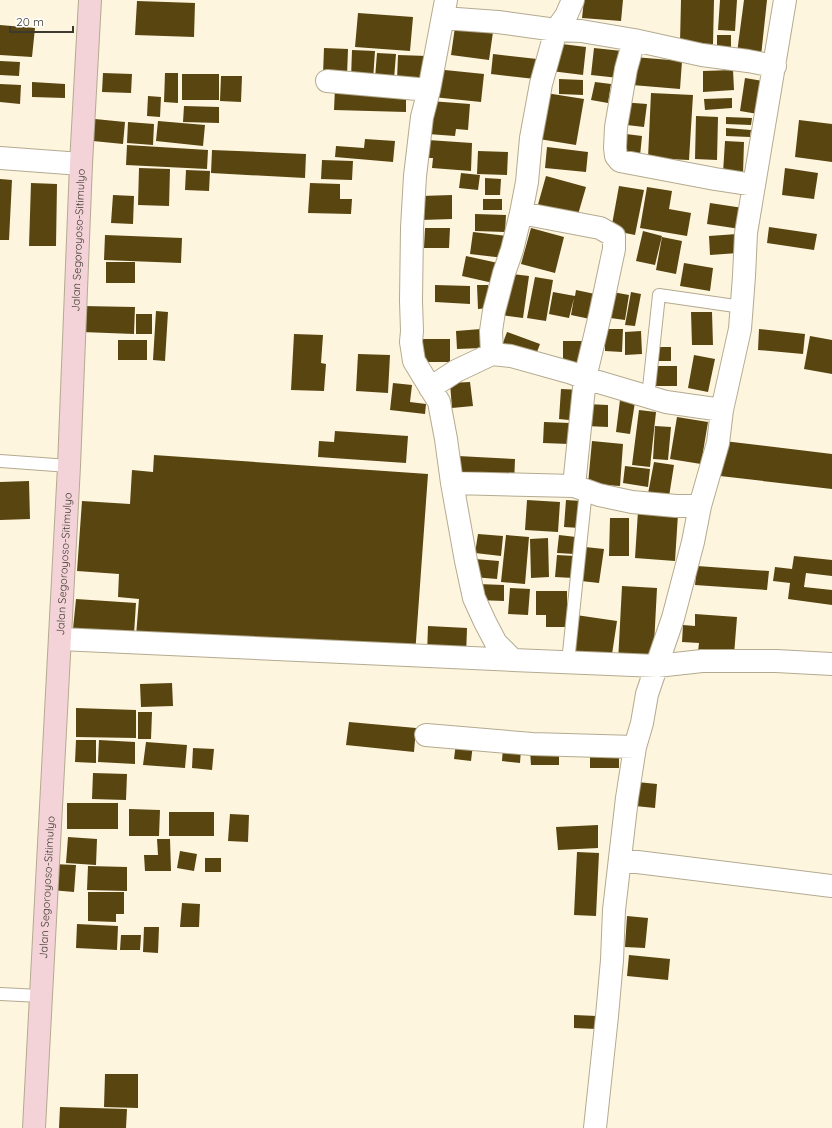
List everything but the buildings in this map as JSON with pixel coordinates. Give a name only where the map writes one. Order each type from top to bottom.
[{"type":"main road","name":"Jalan Segoroyoso-Sitimulyo","points":[[34,1128],[69,466],[81,164],[90,0]]},
{"type":"street","points":[[492,354],[491,331],[494,311],[512,250],[528,182],[531,138],[541,84],[556,30],[566,16],[573,0]]},
{"type":"street","points":[[595,1128],[612,960],[614,910],[627,798],[635,747],[642,723],[647,694],[677,603],[693,542],[700,506],[718,443],[722,410],[740,329],[746,233],[786,0]]},
{"type":"street","points":[[513,660],[496,644],[474,598],[452,483],[439,402],[414,361],[411,342],[412,228],[415,176],[422,117],[429,90],[444,9],[498,22],[556,30],[581,31],[634,40],[702,55],[775,66]]},
{"type":"street","points":[[634,40],[626,69],[616,128],[615,148],[616,156],[620,161],[715,179],[754,184]]},
{"type":"street","points":[[327,81],[429,90]]},
{"type":"street","points":[[0,158],[81,164]]},
{"type":"street","points":[[521,213],[600,228],[614,236],[614,249],[585,378],[580,488]]},
{"type":"street","points":[[430,388],[456,371],[492,354],[511,356],[666,402],[722,410]]},
{"type":"street","points":[[452,483],[580,488],[632,502],[676,506],[700,506]]},
{"type":"street","points":[[60,639],[657,666],[702,661],[776,661],[832,664]]},
{"type":"street","points":[[426,735],[532,744],[635,747]]},
{"type":"street","points":[[621,860],[832,886]]},
{"type":"lane","points":[[648,397],[659,295],[742,307]]},
{"type":"lane","points":[[0,461],[69,466]]},
{"type":"lane","points":[[568,662],[580,488]]},
{"type":"lane","points":[[0,994],[41,996]]}]
